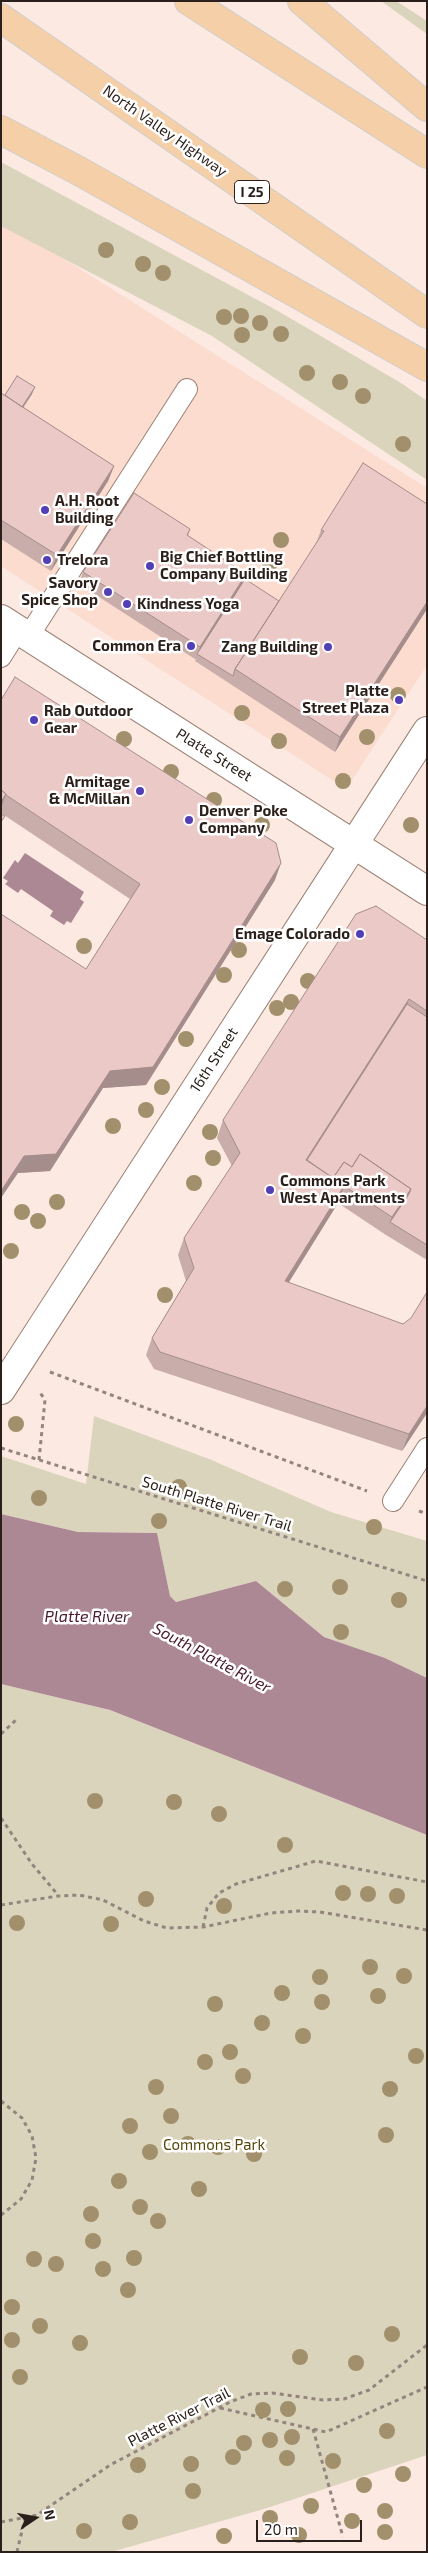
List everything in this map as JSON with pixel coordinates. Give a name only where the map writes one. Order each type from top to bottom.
[{"type":"highway","points":[[189,1],[427,154]]},
{"type":"highway","points":[[302,1],[427,107]]},
{"type":"highway","name":"North Valley Highway","points":[[1,18],[427,314]]},
{"type":"highway","points":[[1,130],[87,175],[427,367]]},
{"type":"street","name":"Platte Street","points":[[16,628],[427,891]]},
{"type":"street","name":"16th Street","points":[[9,1377],[427,731]]},
{"type":"lane","points":[[1,657],[16,628],[187,389]]},
{"type":"lane","points":[[393,1501],[427,1448]]},
{"type":"path","points":[[9,1377],[393,1501],[427,1514]]},
{"type":"path","points":[[39,1460],[46,1400]]},
{"type":"path","name":"South Platte River Trail","points":[[1,1448],[427,1581]]},
{"type":"path","points":[[1,1734],[18,1718]]},
{"type":"path","points":[[1,1818],[32,1864],[58,1896]]},
{"type":"path","points":[[203,1927],[207,1908],[219,1894],[236,1884],[316,1861],[427,1882]]},
{"type":"path","points":[[1,1904],[79,1895],[103,1900],[144,1921],[167,1928],[203,1927],[271,1913],[298,1911],[320,1912],[427,1930]]},
{"type":"path","points":[[1,2101],[22,2118],[32,2136],[36,2158],[32,2180],[21,2199],[1,2215]]},
{"type":"path","name":"Platte River Trail","points":[[1,2522],[37,2515],[110,2465],[147,2448],[218,2407],[251,2394],[272,2393],[323,2400],[344,2399],[369,2390],[427,2344]]},
{"type":"path","points":[[218,2407],[326,2432],[427,2387]]},
{"type":"path","points":[[313,2429],[343,2537]]},
{"type":"path","points":[[17,2552],[25,2518]]},
{"type":"shaded area","points":[[1,219],[427,488],[427,665],[346,789],[1,566]]},
{"type":"green space","points":[[381,1],[396,1],[427,21],[427,34]]},
{"type":"green space","points":[[1,162],[278,311],[401,383],[427,401],[427,480],[212,336],[1,226]]},
{"type":"green space","points":[[94,1416],[209,1459],[331,1512],[427,1541],[427,1678],[385,1658],[324,1637],[256,1581],[176,1602],[170,1596],[157,1533],[78,1532],[1,1514],[1,1456],[86,1484]]},
{"type":"green space","name":"Commons Park","points":[[1,1684],[110,1710],[427,1835],[427,2455],[264,2509],[111,2552],[1,2552]]},
{"type":"water","points":[[25,853],[84,892],[80,899],[84,902],[71,923],[67,921],[64,925],[50,916],[53,911],[21,889],[18,893],[5,884],[8,881],[3,878],[15,860],[18,863]]},
{"type":"water","name":"Platte River","points":[[1,1514],[78,1532],[157,1533],[170,1596],[176,1602],[256,1581],[324,1637],[385,1658],[427,1678],[427,1835],[110,1710],[1,1684]]},
{"type":"building","points":[[17,376],[35,387],[22,407],[5,395]]},
{"type":"building","name":"A.H. Root Building","points":[[1,393],[114,466],[57,555],[1,520]]},
{"type":"building","name":"Zang Building","points":[[363,463],[427,504],[427,602],[340,737],[235,669],[324,531],[321,530]]},
{"type":"building","name":"Big Chief Bottling Company Building","points":[[134,493],[190,529],[187,535],[246,574],[200,647],[83,572]]},
{"type":"building","points":[[245,579],[279,601],[235,669],[233,676],[197,654]]},
{"type":"building","points":[[15,677],[276,843],[281,863],[153,1067],[110,1071],[56,1154],[24,1156],[1,1191],[1,914],[86,969],[140,884],[1,790],[1,700]]},
{"type":"building","points":[[1,790],[6,794],[1,802]]},
{"type":"building","points":[[1,814],[5,816],[1,822]]},
{"type":"building","name":"Commons Park West Apartments","points":[[376,906],[427,940],[427,1011],[409,999],[306,1160],[333,1178],[344,1162],[352,1167],[360,1154],[411,1189],[392,1217],[344,1186],[285,1281],[403,1324],[411,1318],[427,1292],[427,1406],[409,1434],[160,1352],[152,1338],[194,1268],[184,1238],[240,1153],[223,1120],[356,914]]},
{"type":"building","points":[[407,1004],[427,1017],[427,1245],[390,1222],[411,1189],[360,1154],[352,1167],[344,1162],[333,1178],[307,1160]]},
{"type":"place","name":"A.H. Root Building","points":[[45,510]]},
{"type":"place","name":"Trelora","points":[[47,560]]},
{"type":"place","name":"Big Chief Bottling Company Building","points":[[150,566]]},
{"type":"place","name":"Savory Spice Shop","points":[[108,592]]},
{"type":"place","name":"Kindness Yoga","points":[[127,604]]},
{"type":"place","name":"Common Era","points":[[191,646]]},
{"type":"place","name":"Zang Building","points":[[328,647]]},
{"type":"place","name":"Platte Street Plaza","points":[[399,700]]},
{"type":"place","name":"Rab Outdoor Gear","points":[[34,720]]},
{"type":"place","name":"Armitage & McMillan","points":[[140,791]]},
{"type":"place","name":"Denver Poke Company","points":[[189,820]]},
{"type":"place","name":"Emage Colorado","points":[[360,934]]},
{"type":"place","name":"Commons Park West Apartments","points":[[270,1190]]},
{"type":"water label","name":"South Platte River","points":[[212,1658]]}]
